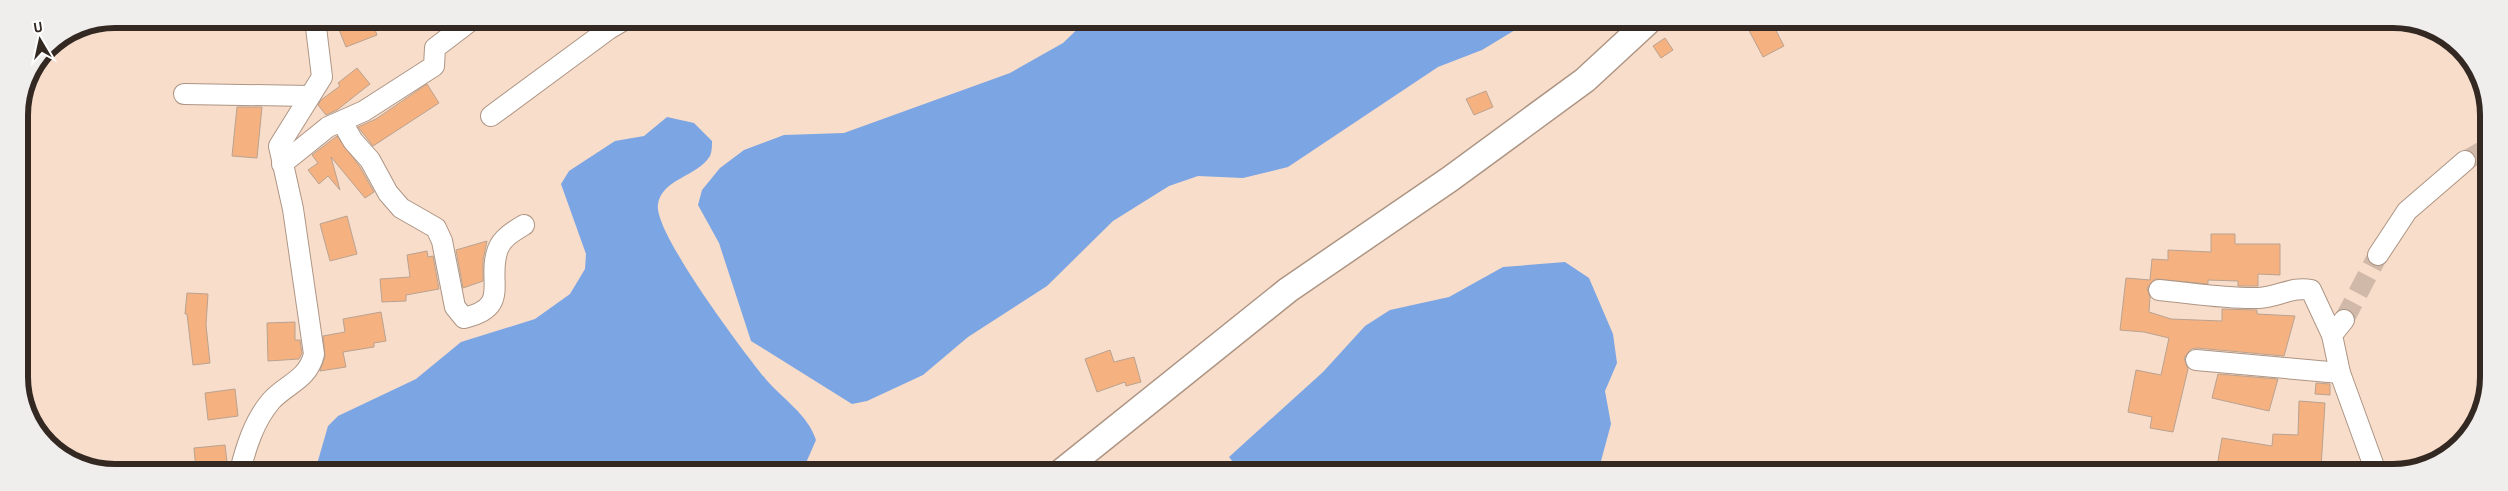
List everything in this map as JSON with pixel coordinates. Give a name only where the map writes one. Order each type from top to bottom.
[{"type":"street","points":[[242,464],[259,416],[272,399],[306,372],[311,365],[314,354],[293,209],[279,146],[322,76],[316,28]]},
{"type":"street","points":[[282,164],[328,127],[364,111],[434,66],[435,48],[461,28]]},
{"type":"street","points":[[491,116],[611,28]]},
{"type":"street","points":[[1071,464],[1288,290],[1450,179],[1585,80],[1637,28]]},
{"type":"street","points":[[184,94],[310,96]]},
{"type":"street","points":[[342,122],[353,142],[370,160],[388,194],[402,208],[436,228],[442,241],[455,307],[464,318],[481,314],[494,299],[498,249],[509,234],[524,225]]},
{"type":"street","points":[[2378,255],[2406,211],[2465,161]]},
{"type":"street","points":[[2158,290],[2258,298],[2279,295],[2298,288],[2311,290],[2338,327],[2340,373],[2373,464]]},
{"type":"street","points":[[2196,360],[2340,373]]},
{"type":"water","points":[[1079,28],[1518,28],[1482,50],[1438,67],[1288,167],[1243,178],[1198,176],[1169,186],[1113,221],[1047,286],[968,337],[923,375],[867,401],[852,404],[751,341],[719,243],[698,205],[702,190],[720,168],[744,150],[784,135],[844,133],[1010,73],[1063,43]]},
{"type":"water","points":[[667,117],[694,123],[712,141],[710,156],[704,163],[673,183],[661,196],[658,204],[660,218],[669,239],[684,264],[738,343],[764,377],[807,422],[816,440],[806,464],[317,464],[328,426],[338,416],[416,379],[461,342],[535,319],[570,294],[585,269],[586,254],[561,184],[569,171],[615,141],[644,136]]},
{"type":"water","points":[[1565,262],[1589,278],[1613,334],[1617,363],[1605,391],[1611,424],[1600,464],[1235,464],[1229,457],[1323,372],[1365,326],[1390,310],[1449,297],[1503,267]]},
{"type":"building","points":[[338,28],[374,28],[377,35],[346,47]]},
{"type":"building","points":[[1748,28],[1775,28],[1784,46],[1763,57]]},
{"type":"building","points":[[1665,38],[1673,50],[1661,58],[1653,46]]},
{"type":"building","points":[[357,68],[370,84],[337,110],[326,115],[318,105],[321,100],[340,86],[338,83]]},
{"type":"building","points":[[427,84],[439,103],[373,146],[358,127],[376,119]]},
{"type":"building","points":[[1486,91],[1493,107],[1474,115],[1466,99]]},
{"type":"building","points":[[237,107],[262,107],[257,158],[232,156]]},
{"type":"building","points":[[337,136],[360,167],[374,192],[365,198],[331,157],[340,190],[328,176],[319,184],[308,170],[318,163],[312,155]]},
{"type":"building","points":[[347,216],[357,254],[330,261],[320,224]]},
{"type":"building","points":[[2211,234],[2235,234],[2235,244],[2280,244],[2280,275],[2258,274],[2258,286],[2238,286],[2238,281],[2208,280],[2208,284],[2155,279],[2147,288],[2150,297],[2149,312],[2171,319],[2222,321],[2222,309],[2257,310],[2257,314],[2295,316],[2284,356],[2191,349],[2184,358],[2188,369],[2173,432],[2150,428],[2152,417],[2128,412],[2136,370],[2161,375],[2169,338],[2144,332],[2120,330],[2126,278],[2150,280],[2152,259],[2168,260],[2168,250],[2211,252]]},
{"type":"building","points":[[487,241],[483,260],[483,281],[463,288],[456,250]]},
{"type":"building","points":[[427,251],[428,257],[433,256],[439,289],[406,295],[406,301],[382,302],[380,279],[410,277],[407,255]]},
{"type":"building","points":[[187,293],[208,294],[206,325],[210,363],[193,365],[187,314],[185,314]]},
{"type":"building","points":[[381,312],[386,341],[374,343],[374,347],[343,352],[346,367],[320,371],[325,357],[323,336],[345,332],[343,319]]},
{"type":"building","points":[[295,322],[295,340],[300,340],[302,353],[299,359],[268,361],[267,323]]},
{"type":"building","points":[[1110,350],[1114,362],[1134,357],[1141,382],[1126,386],[1125,382],[1097,392],[1085,359]]},
{"type":"building","points":[[2218,374],[2278,379],[2269,411],[2212,398]]},
{"type":"building","points":[[2316,383],[2330,384],[2330,395],[2315,394]]},
{"type":"building","points":[[235,389],[238,416],[208,420],[205,393]]},
{"type":"building","points":[[2299,401],[2325,403],[2321,464],[2217,464],[2222,438],[2272,446],[2273,434],[2298,435]]},
{"type":"building","points":[[225,445],[227,464],[195,464],[194,448]]},
{"type":"tunnel","points":[[2465,161],[2480,153]]},
{"type":"tunnel","points":[[2344,320],[2378,255]]}]
